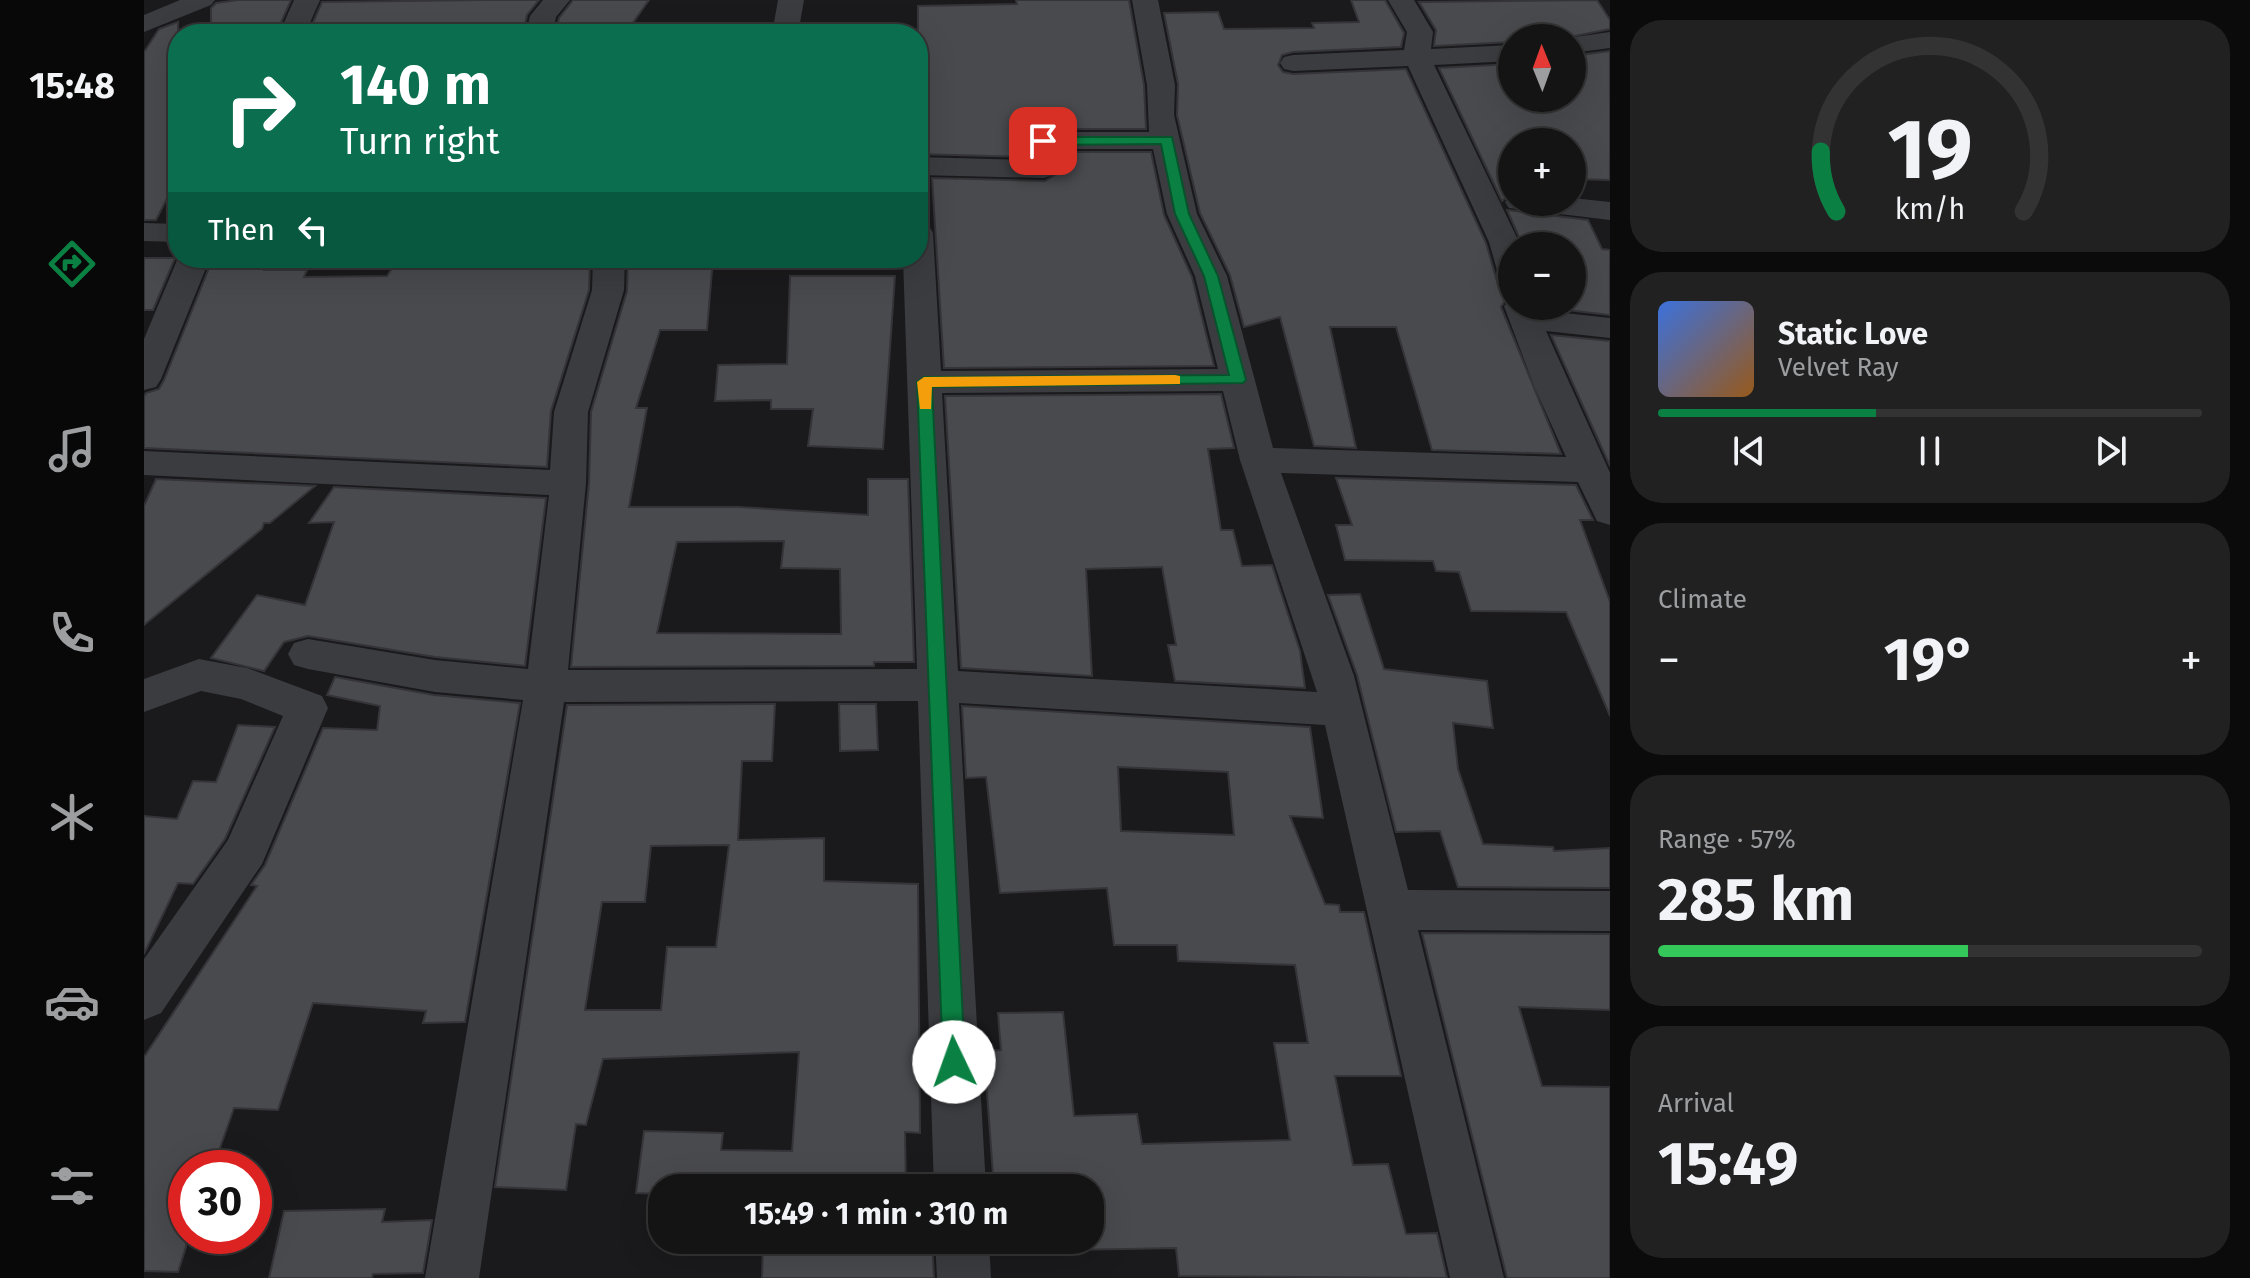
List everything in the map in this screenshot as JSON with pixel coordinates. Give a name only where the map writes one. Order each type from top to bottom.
[{"type":"street","points":[[144,24],[202,0]]},
{"type":"street","points":[[296,24],[307,0]]},
{"type":"street","points":[[541,24],[543,16],[557,0]]},
{"type":"street","points":[[787,24],[791,0]]},
{"type":"street","points":[[1145,0],[1161,85],[1160,115],[1182,214],[1211,276],[1258,460],[1343,710],[1477,1278]]},
{"type":"street","points":[[1401,0],[1420,32],[1417,56],[1498,200]]},
{"type":"street","points":[[1586,43],[1610,40]]},
{"type":"street","points":[[1293,63],[1498,53]]},
{"type":"street","points":[[928,166],[1044,169],[1043,141],[1167,140]]},
{"type":"street","points":[[1586,209],[1610,211]]},
{"type":"street","points":[[144,232],[168,233]]},
{"type":"street","points":[[144,379],[190,268]]},
{"type":"street","points":[[452,1278],[545,686],[568,483],[571,412],[608,290],[609,268]]},
{"type":"street","points":[[919,268],[959,1174]]},
{"type":"street","points":[[1525,320],[1551,386],[1610,512]]},
{"type":"street","points":[[1563,320],[1610,328]]},
{"type":"street","points":[[924,382],[1238,380]]},
{"type":"street","points":[[1258,460],[1590,470]]},
{"type":"street","points":[[144,463],[568,483]]},
{"type":"street","points":[[308,654],[435,676],[545,686],[938,685],[1118,699],[1343,710]]},
{"type":"street","points":[[144,696],[199,675],[247,684],[307,708],[246,851],[144,998]]},
{"type":"street","points":[[1392,910],[1610,911]]},
{"type":"street","points":[[963,1254],[964,1278]]},
{"type":"building","points":[[291,0],[280,24],[211,24],[211,8],[216,3]]},
{"type":"building","points":[[539,0],[527,15],[525,24],[312,24],[322,2]]},
{"type":"building","points":[[573,0],[649,0],[632,24],[558,24]]},
{"type":"building","points":[[1016,0],[1129,0],[1144,85],[1146,129],[1042,129],[1032,132],[1026,139],[1026,157],[928,154],[928,24],[918,24],[918,6],[1017,4]]},
{"type":"building","points":[[1351,0],[1385,0],[1404,33],[1401,47],[1293,52],[1282,55],[1278,65],[1283,72],[1293,74],[1406,69],[1486,243],[1498,285],[1498,320],[1506,320],[1561,454],[1432,450],[1396,327],[1330,327],[1356,448],[1314,446],[1280,317],[1244,327],[1230,275],[1200,213],[1177,115],[1178,84],[1164,13],[1218,12],[1224,29],[1314,28],[1312,23],[1359,22]]},
{"type":"building","points":[[1597,0],[1610,20],[1610,29],[1586,34],[1586,24],[1498,24],[1498,43],[1434,46],[1436,30],[1419,2]]},
{"type":"building","points":[[168,26],[168,197],[156,220],[144,220],[144,52],[159,29]]},
{"type":"building","points":[[1610,51],[1610,180],[1586,179],[1586,128],[1498,128],[1498,193],[1439,68],[1498,65],[1498,112],[1586,112],[1586,54]]},
{"type":"building","points":[[1061,152],[1151,152],[1164,215],[1192,277],[1214,366],[944,368],[932,178],[1045,181],[1061,171]]},
{"type":"building","points":[[1510,216],[1588,220],[1602,249],[1610,250],[1610,315],[1586,312],[1586,232],[1517,232]]},
{"type":"building","points":[[144,258],[168,258],[168,268],[171,268],[153,310],[144,310]]},
{"type":"building","points":[[209,268],[307,270],[304,277],[387,276],[392,268],[590,268],[589,290],[551,411],[547,467],[144,448],[144,397],[146,393],[159,389]]},
{"type":"building","points":[[628,268],[712,268],[707,330],[660,330],[636,408],[647,408],[629,507],[738,507],[868,515],[868,479],[908,479],[914,662],[874,662],[874,666],[571,667],[589,483],[591,412],[627,291]],"holes":[[[784,541],[781,568],[840,569],[841,634],[657,633],[677,542]]]},
{"type":"building","points":[[790,276],[895,276],[883,449],[808,446],[813,409],[771,409],[771,400],[715,401],[718,365],[787,364]]},
{"type":"building","points":[[1551,335],[1610,341],[1610,466]]},
{"type":"building","points":[[1221,394],[1234,448],[1208,449],[1221,530],[1233,530],[1242,566],[1272,565],[1300,651],[1305,688],[1175,681],[1168,645],[1176,645],[1162,567],[1086,569],[1092,676],[961,668],[945,396]]},
{"type":"building","points":[[1336,478],[1576,485],[1593,520],[1580,520],[1610,602],[1610,716],[1566,612],[1471,611],[1459,572],[1436,571],[1433,561],[1345,560],[1336,525],[1352,525]]},
{"type":"building","points":[[156,479],[315,486],[270,523],[264,523],[262,529],[144,625],[144,506]]},
{"type":"building","points":[[334,487],[546,498],[525,666],[435,657],[308,636],[284,642],[264,671],[211,658],[257,595],[305,605],[334,522],[309,523]]},
{"type":"building","points":[[1360,594],[1384,669],[1487,681],[1493,728],[1453,723],[1458,769],[1483,844],[1553,847],[1554,851],[1610,848],[1610,888],[1458,887],[1440,831],[1396,832],[1357,675],[1328,595]]},
{"type":"building","points":[[335,677],[434,695],[520,703],[465,1022],[423,1023],[426,1011],[313,1003],[278,1110],[234,1108],[219,1150],[168,1150],[168,1254],[184,1254],[178,1272],[144,1271],[144,1057],[257,886],[251,885],[265,865],[323,728],[377,730],[380,706],[327,695]]},
{"type":"building","points":[[775,704],[772,761],[742,761],[738,840],[824,838],[824,881],[918,884],[920,1133],[905,1132],[906,1174],[648,1174],[648,1193],[636,1193],[644,1131],[723,1133],[721,1150],[792,1151],[799,1052],[603,1059],[586,1125],[576,1124],[566,1190],[495,1187],[567,705]],"holes":[[[729,845],[716,947],[667,947],[661,1010],[585,1010],[602,902],[645,902],[651,846]]]},
{"type":"building","points":[[839,704],[876,704],[878,750],[840,751]]},
{"type":"building","points":[[962,706],[1310,727],[1323,818],[1290,816],[1325,904],[1339,905],[1340,912],[1364,912],[1401,1076],[1335,1076],[1353,1165],[1388,1164],[1406,1234],[1437,1233],[1447,1278],[1179,1276],[1176,1248],[1104,1249],[1104,1174],[993,1174],[984,1051],[1001,1050],[998,1013],[1063,1012],[1074,1116],[1137,1114],[1142,1144],[1290,1140],[1274,1043],[1308,1043],[1295,965],[1178,961],[1177,945],[1114,945],[1107,888],[1000,893],[986,777],[966,778]],"holes":[[[1118,767],[1228,772],[1234,835],[1121,831]]]},
{"type":"building","points":[[238,725],[275,727],[225,839],[193,884],[178,883],[144,954],[144,816],[177,819],[193,781],[216,782]]},
{"type":"building","points":[[1422,933],[1610,934],[1610,1010],[1519,1007],[1542,1086],[1610,1087],[1610,1278],[1507,1278]]},
{"type":"building","points":[[385,1209],[382,1222],[432,1220],[423,1273],[373,1274],[372,1278],[269,1278],[284,1211]]},
{"type":"building","points":[[763,1254],[933,1254],[934,1278],[762,1278]]},
{"type":"slow traffic","points":[[926,405],[924,382],[1175,380]]},
{"type":"route","points":[[954,1062],[924,382],[1238,380],[1211,276],[1182,214],[1167,140],[1043,141]]}]
